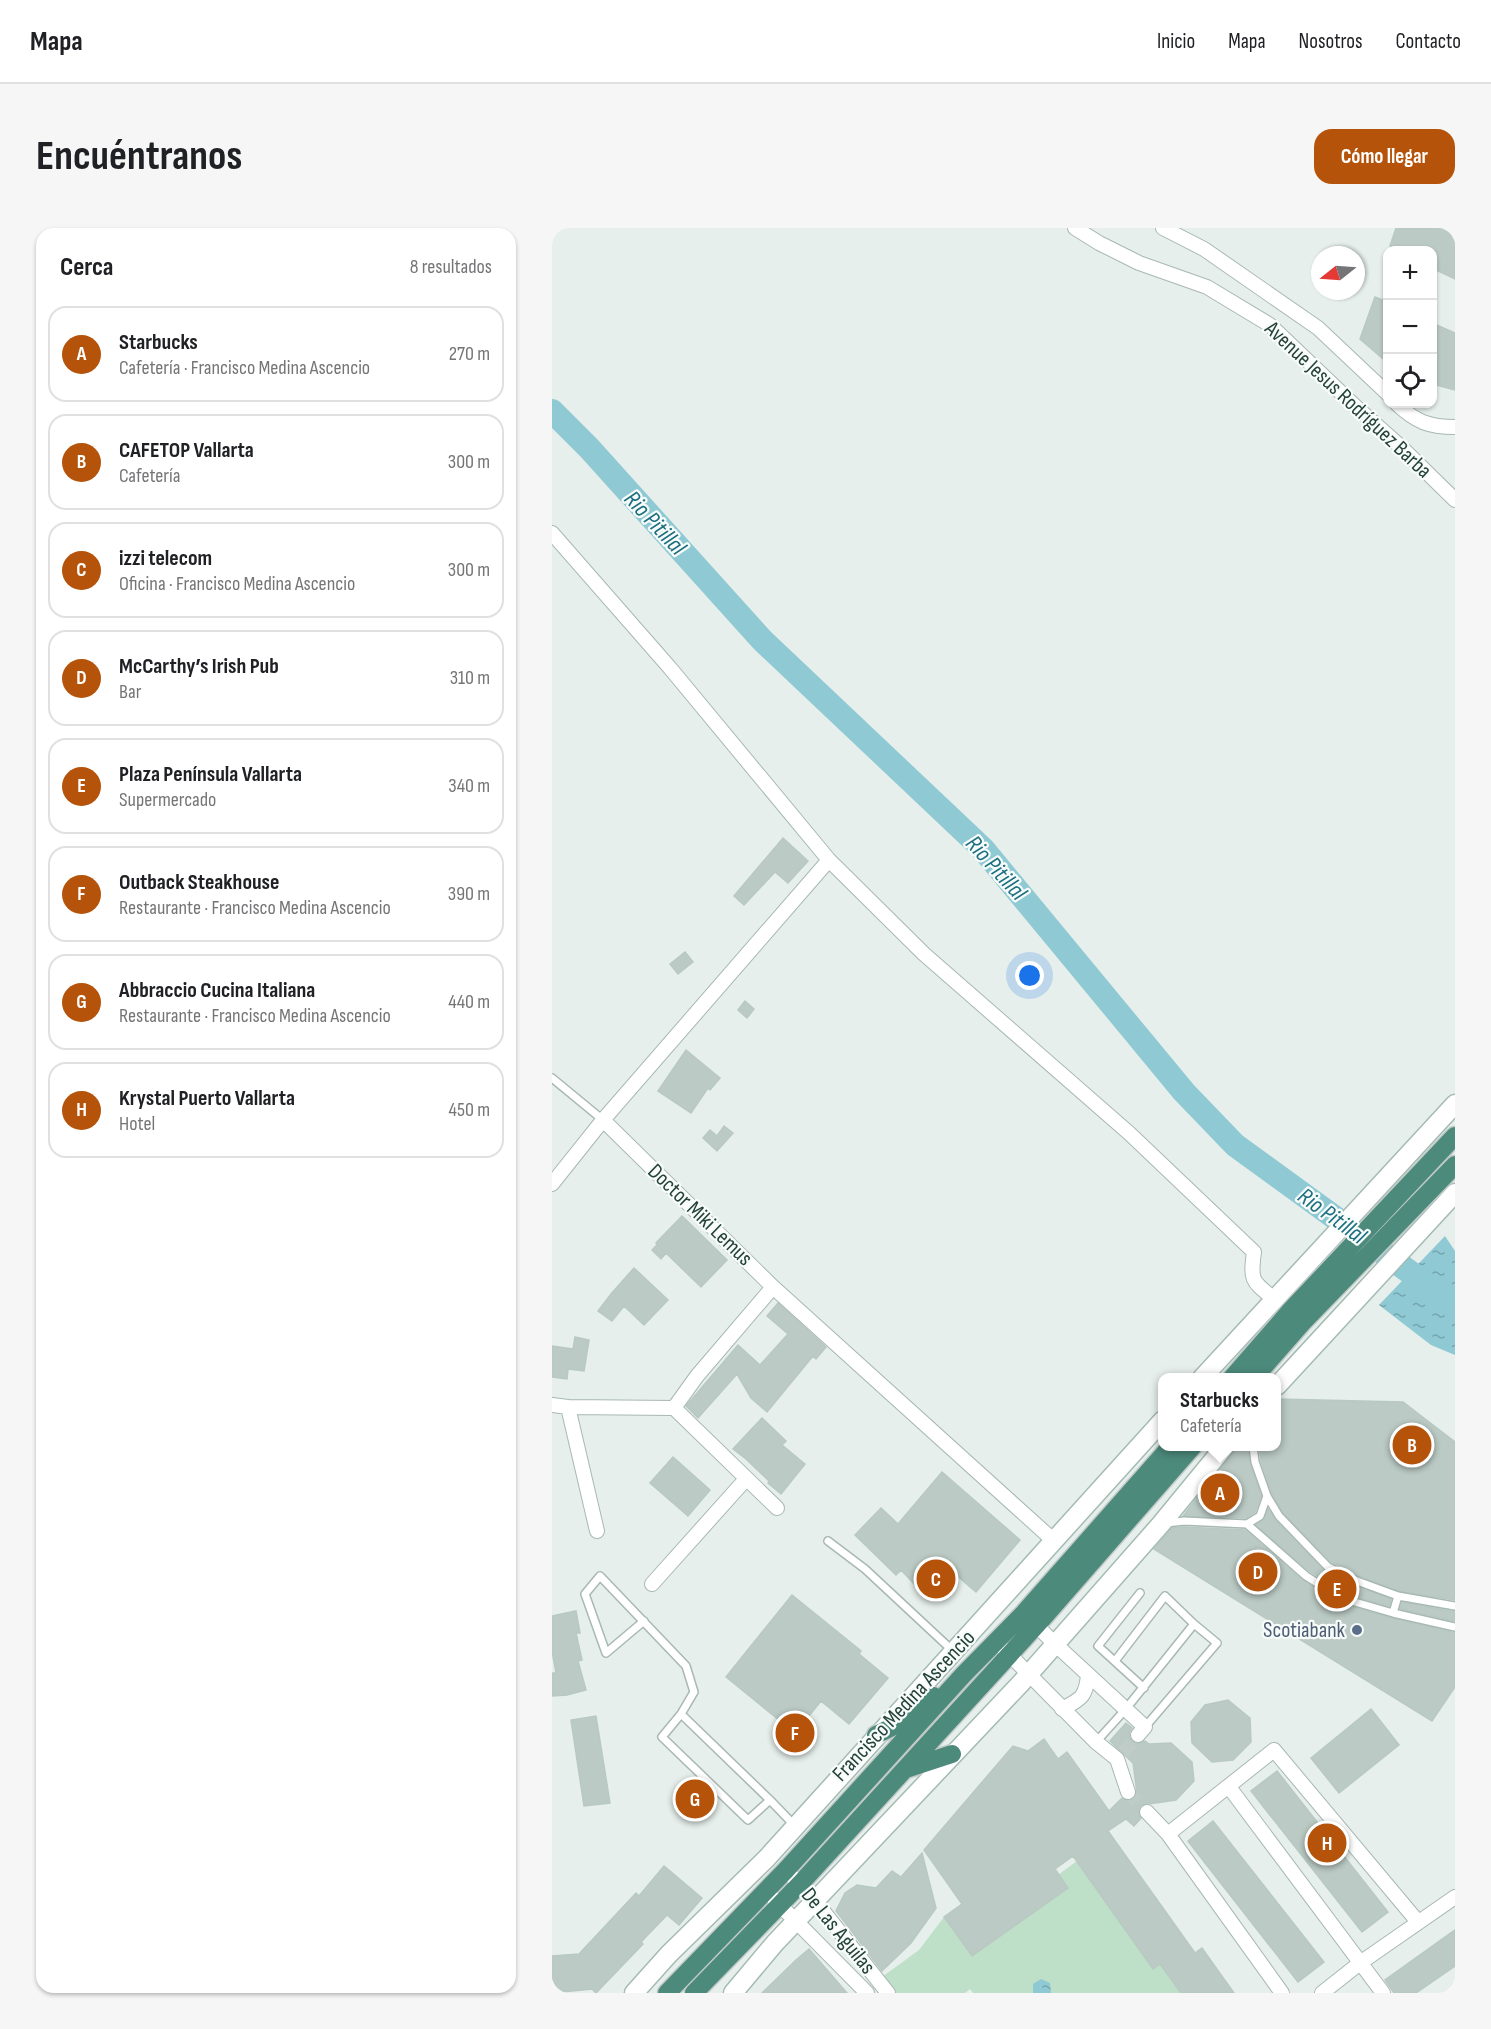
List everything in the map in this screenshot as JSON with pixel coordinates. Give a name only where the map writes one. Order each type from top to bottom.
[{"type":"highway","points":[[1257,1373],[1296,1316],[1454,1138]]},
{"type":"highway","points":[[1236,1373],[1455,1165]]},
{"type":"highway","name":"Francisco Medina Ascencio","points":[[694,1993],[800,1884],[1009,1654],[1030,1619],[1167,1451]]},
{"type":"highway","name":"Francisco Medina Ascencio","points":[[667,1993],[786,1870],[964,1674],[996,1641],[1030,1619],[1188,1451]]},
{"type":"highway","points":[[876,1735],[894,1726],[964,1674]]},
{"type":"highway","points":[[904,1770],[952,1754]]},
{"type":"main road","points":[[1206,1373],[1455,1104]]},
{"type":"main road","points":[[1281,1381],[1455,1193]]},
{"type":"main road","points":[[634,1993],[669,1954],[767,1858],[1158,1425]]},
{"type":"main road","points":[[733,1993],[776,1943],[1055,1644],[1161,1524],[1221,1451]]},
{"type":"street","name":"Avenue Jesus Rodríguez Barba","points":[[1075,228],[1139,263],[1207,287],[1270,325],[1455,500]]},
{"type":"street","name":"Avenue Jesus Rodríguez Barba","points":[[1163,228],[1204,249],[1318,328],[1383,389]]},
{"type":"street","name":"Avenue Jesus Rodríguez Barba","points":[[1401,408],[1409,416],[1432,427],[1455,427]]},
{"type":"street","points":[[552,533],[670,668],[829,860],[924,954],[1129,1133],[1254,1252],[1251,1275],[1258,1285],[1275,1297]]},
{"type":"street","points":[[552,1184],[603,1120],[829,860]]},
{"type":"street","name":"Doctor Miki Lemus","points":[[603,1120],[773,1287],[1053,1540]]},
{"type":"street","points":[[674,1408],[773,1287]]},
{"type":"street","points":[[552,1406],[674,1408],[777,1508]]},
{"type":"street","points":[[568,1407],[597,1531]]},
{"type":"street","points":[[652,1584],[746,1479]]},
{"type":"street","points":[[1030,1619],[1125,1710],[1142,1731]]},
{"type":"street","points":[[996,1641],[1096,1742],[1120,1756],[1128,1792]]},
{"type":"street","points":[[1062,1709],[1079,1700],[1086,1690],[1088,1675]]},
{"type":"street","points":[[1167,1834],[1274,1750],[1418,1922]]},
{"type":"street","points":[[1229,1786],[1383,1993]]},
{"type":"street","points":[[1147,1812],[1167,1834],[1282,1993]]},
{"type":"street","name":"De Las Aguilas","points":[[786,1870],[816,1902],[884,1989]]},
{"type":"street","name":"De Las Aguilas","points":[[766,1891],[868,1993]]},
{"type":"street","points":[[1322,1993],[1360,1963],[1455,1897]]},
{"type":"street","points":[[868,1993],[884,1989]]},
{"type":"lane","points":[[552,1078],[603,1120]]},
{"type":"lane","points":[[1254,1451],[1255,1462],[1267,1496],[1280,1516],[1328,1567],[1398,1596],[1455,1606]]},
{"type":"lane","points":[[1161,1524],[1184,1521],[1247,1524],[1260,1515],[1267,1496]]},
{"type":"lane","points":[[1247,1524],[1306,1576],[1341,1598],[1455,1627]]},
{"type":"lane","points":[[828,1540],[877,1580],[953,1651]]},
{"type":"lane","points":[[1334,1594],[1343,1574]]},
{"type":"lane","points":[[644,1622],[606,1653],[585,1594],[600,1576],[644,1622],[686,1666],[694,1692],[662,1737],[748,1820],[770,1800]]},
{"type":"lane","points":[[1140,1593],[1098,1646],[1144,1688]]},
{"type":"lane","points":[[1114,1661],[1165,1596],[1217,1643],[1142,1731]]},
{"type":"lane","points":[[1394,1613],[1398,1596]]},
{"type":"lane","points":[[1096,1742],[1144,1688],[1194,1624]]},
{"type":"lane","points":[[681,1713],[795,1826]]},
{"type":"green space","points":[[1077,1861],[1153,1968],[1170,1957],[1181,1993],[973,1993],[970,1989],[965,1993],[894,1993],[882,1977],[919,1950],[944,1917],[972,1956],[1058,1875]]},
{"type":"water","points":[[1445,1236],[1455,1251],[1455,1355],[1431,1345],[1379,1305]]},
{"type":"water","points":[[1041,1979],[1050,1983],[1051,1993],[1033,1993],[1033,1984]]},
{"type":"building","points":[[1396,228],[1455,228],[1455,279],[1437,270],[1437,246],[1390,246]]},
{"type":"building","points":[[1375,297],[1383,300],[1383,359],[1360,339]]},
{"type":"building","points":[[1437,325],[1455,333],[1455,390],[1437,385]]},
{"type":"building","points":[[783,838],[808,861],[788,883],[775,872],[744,905],[734,896]]},
{"type":"building","points":[[685,952],[693,962],[678,974],[670,964]]},
{"type":"building","points":[[745,1001],[754,1009],[747,1018],[738,1010]]},
{"type":"building","points":[[686,1050],[720,1078],[710,1090],[708,1088],[691,1113],[658,1091]]},
{"type":"building","points":[[724,1126],[733,1133],[717,1151],[703,1138],[710,1130],[717,1136]]},
{"type":"building","points":[[682,1216],[727,1260],[701,1287],[666,1253],[661,1259],[652,1250]]},
{"type":"building","points":[[634,1268],[668,1300],[644,1325],[624,1306],[612,1321],[598,1311]]},
{"type":"building","points":[[778,1303],[826,1347],[816,1359],[813,1356],[767,1412],[751,1398],[737,1374],[698,1418],[686,1406],[738,1345],[760,1365],[788,1334],[767,1316]]},
{"type":"building","points":[[575,1337],[589,1340],[584,1371],[568,1369],[567,1379],[552,1377],[552,1346],[573,1349]]},
{"type":"building","points":[[1281,1399],[1403,1402],[1455,1442],[1455,1600],[1399,1591],[1359,1576],[1331,1562],[1283,1513],[1272,1494],[1260,1451],[1281,1451]]},
{"type":"building","points":[[762,1418],[786,1441],[782,1445],[805,1464],[781,1494],[733,1449]]},
{"type":"building","points":[[1233,1451],[1248,1451],[1261,1496],[1255,1512],[1246,1518],[1183,1516]]},
{"type":"building","points":[[673,1457],[710,1490],[688,1516],[650,1483]]},
{"type":"building","points":[[942,1472],[1020,1540],[976,1592],[955,1574],[951,1590],[921,1591],[901,1570],[896,1575],[855,1535],[881,1508],[898,1524]]},
{"type":"building","points":[[1268,1509],[1275,1520],[1324,1571],[1336,1577],[1332,1585],[1309,1571],[1256,1525],[1265,1519]]},
{"type":"building","points":[[1172,1528],[1245,1530],[1302,1580],[1338,1603],[1455,1633],[1455,1687],[1432,1721],[1154,1549]]},
{"type":"building","points":[[1346,1582],[1391,1599],[1389,1606],[1341,1592]]},
{"type":"building","points":[[792,1595],[861,1651],[859,1654],[888,1678],[849,1724],[821,1701],[795,1733],[726,1677]]},
{"type":"building","points":[[1402,1602],[1455,1612],[1455,1621],[1400,1609]]},
{"type":"building","points":[[576,1611],[580,1633],[576,1633],[582,1660],[578,1661],[586,1690],[552,1696],[552,1673],[556,1673],[552,1651],[552,1616]]},
{"type":"building","points":[[1228,1700],[1250,1718],[1251,1742],[1233,1760],[1212,1762],[1192,1743],[1191,1722],[1205,1705]]},
{"type":"building","points":[[1371,1709],[1399,1745],[1339,1793],[1311,1758]]},
{"type":"building","points":[[596,1716],[610,1803],[584,1806],[571,1720]]},
{"type":"building","points":[[1126,1723],[1132,1728],[1129,1733],[1130,1738],[1136,1744],[1145,1741],[1149,1744],[1171,1743],[1192,1762],[1194,1781],[1176,1800],[1141,1805],[1138,1810],[1141,1818],[1134,1826],[1126,1819],[1108,1831],[1195,1953],[1202,1948],[1234,1993],[1181,1993],[1160,1964],[1153,1969],[1073,1856],[1055,1869],[1068,1888],[972,1956],[944,1917],[962,1904],[924,1850],[1013,1746],[1028,1751],[1044,1739],[1058,1759],[1067,1752],[1109,1811],[1122,1798],[1131,1800],[1137,1793],[1133,1763],[1110,1741]]},
{"type":"building","points":[[1277,1771],[1388,1912],[1362,1932],[1251,1791]]},
{"type":"building","points":[[1213,1821],[1324,1962],[1298,1982],[1188,1841]]},
{"type":"building","points":[[922,1853],[936,1908],[911,1943],[882,1971],[836,1911],[845,1893],[857,1885],[876,1888],[892,1871],[901,1877]]},
{"type":"building","points":[[664,1866],[702,1898],[679,1925],[667,1915],[596,1993],[592,1989],[552,1993],[552,1956],[579,1954],[636,1893],[639,1896]]},
{"type":"building","points":[[1455,1930],[1455,1966],[1416,1993],[1394,1993],[1385,1980]]},
{"type":"building","points":[[809,1949],[847,1993],[762,1993],[796,1960]]},
{"type":"waterway","name":"Rio Pitillal","points":[[552,411],[589,448],[762,640],[983,849],[1184,1092],[1235,1145],[1455,1305]]},
{"type":"tunnel","points":[[1123,1753],[1138,1735]]},
{"type":"tunnel","points":[[1128,1792],[1147,1812]]},
{"type":"place","name":"CAFETOP Vallarta","points":[[1412,1445]]},
{"type":"place","name":"Starbucks","points":[[1220,1493]]},
{"type":"place","name":"McCarthy’s Irish Pub","points":[[1258,1572]]},
{"type":"place","name":"izzi telecom","points":[[936,1579]]},
{"type":"place","name":"Plaza Península Vallarta","points":[[1337,1589]]},
{"type":"place","name":"Scotiabank","points":[[1357,1630]]},
{"type":"place","name":"Outback Steakhouse","points":[[795,1733]]},
{"type":"place","name":"Abbraccio Cucina Italiana","points":[[695,1799]]},
{"type":"place","name":"Krystal Puerto Vallarta","points":[[1327,1843]]}]
